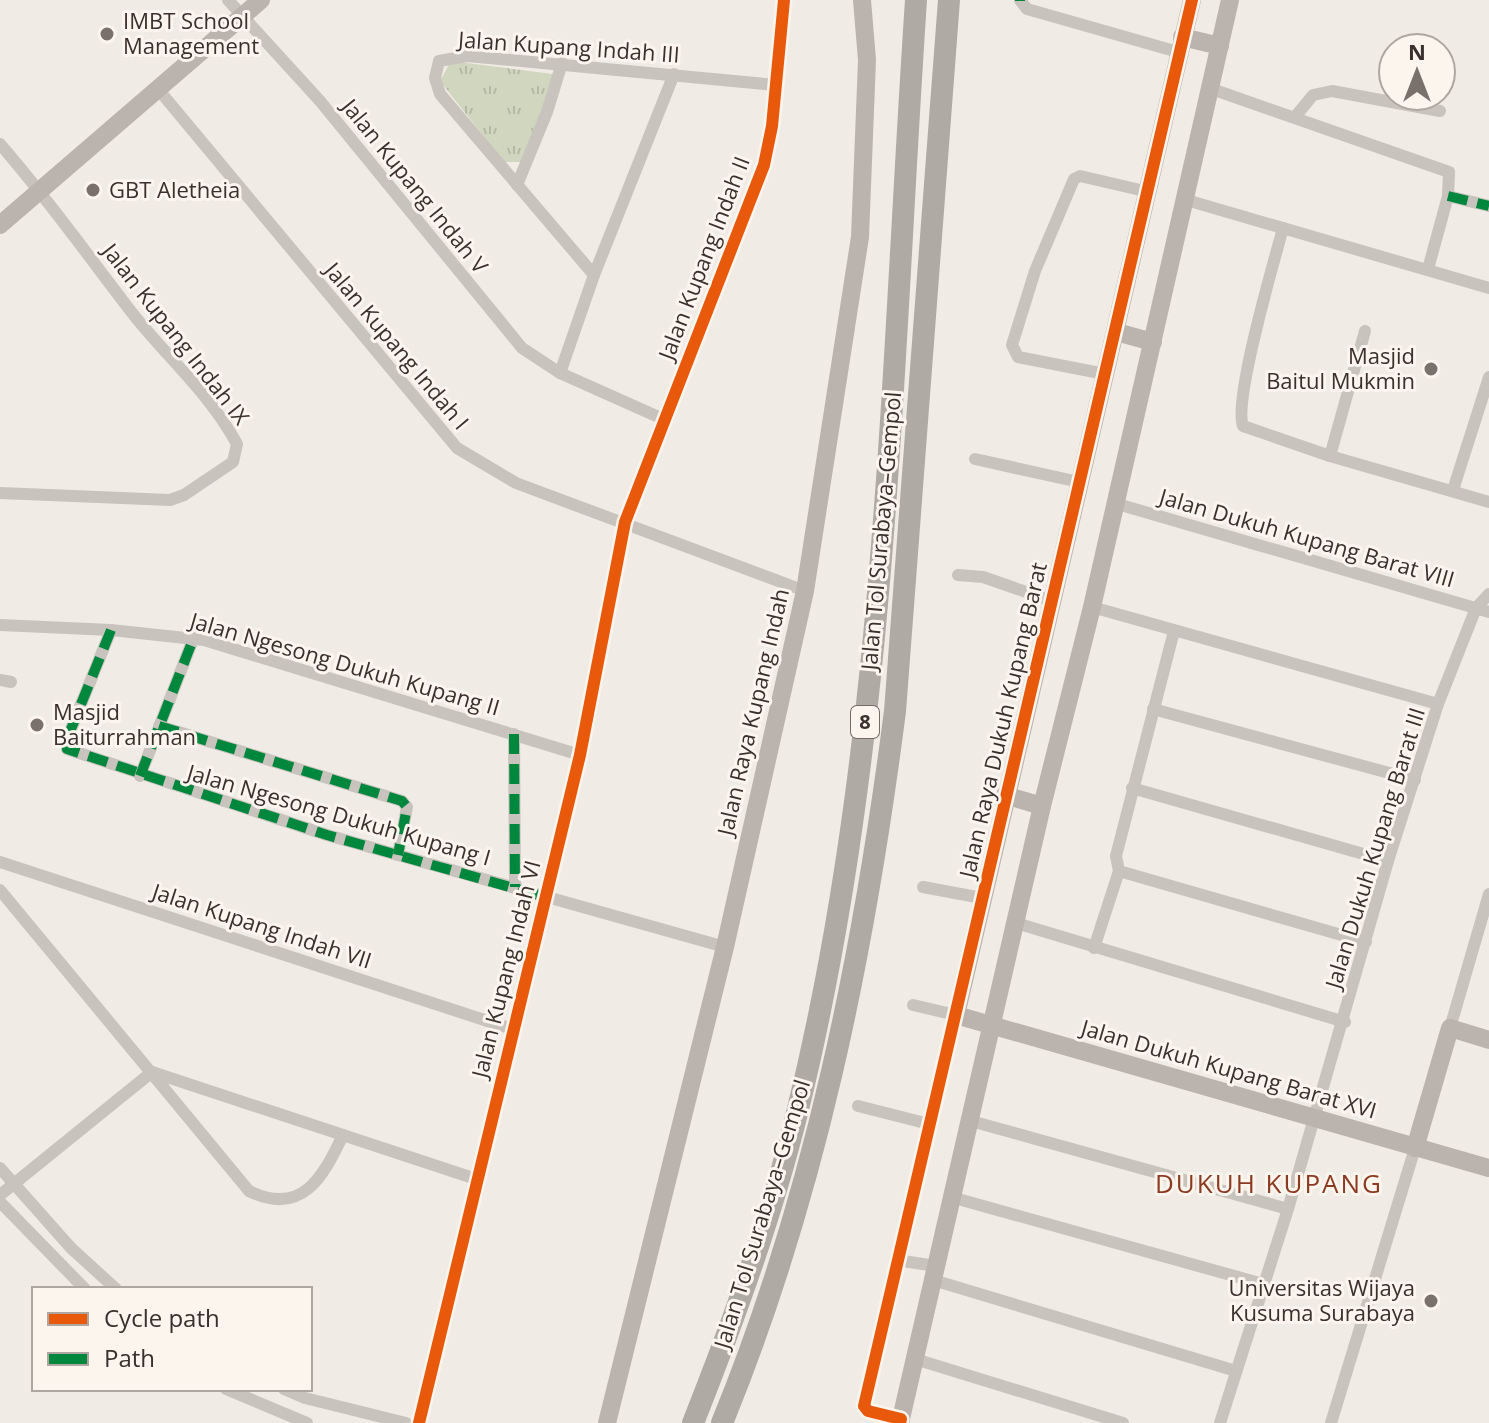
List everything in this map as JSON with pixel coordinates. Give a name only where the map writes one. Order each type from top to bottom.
[{"type":"highway","name":"Jalan Tol Surabaya–Gempol","points":[[693,1423],[728,1334],[793,1126],[847,865],[876,612],[916,0]]},
{"type":"highway","name":"Jalan Tol Surabaya–Gempol","points":[[722,1423],[759,1326],[823,1114],[881,817],[896,695],[949,0]]},
{"type":"street","name":"Jalan Kupang Indah V","points":[[228,0],[320,101],[522,348],[560,373],[663,419]]},
{"type":"street","points":[[0,225],[261,0]]},
{"type":"street","name":"Jalan Kupang Indah II","points":[[625,522],[764,165],[784,0]]},
{"type":"street","name":"Jalan Raya Kupang Indah","points":[[607,1423],[725,947],[805,591],[852,305],[860,237],[867,60],[862,0]]},
{"type":"street","points":[[1020,0],[1027,9],[1180,44],[1220,46]]},
{"type":"street","name":"Jalan Raya Dukuh Kupang Barat","points":[[1192,0],[864,1406],[868,1411],[900,1421],[994,1025],[1042,806],[1092,607],[1230,0]]},
{"type":"street","name":"Jalan Kupang Indah III","points":[[594,275],[440,94],[436,69],[439,61],[467,56],[776,85]]},
{"type":"street","points":[[517,185],[547,112],[562,63]]},
{"type":"street","points":[[560,373],[594,275],[674,74]]},
{"type":"street","points":[[1209,88],[1446,170],[1451,175],[1448,196],[1428,269]]},
{"type":"street","name":"Jalan Kupang Indah I","points":[[158,89],[457,448],[516,483],[805,591]]},
{"type":"street","points":[[1295,117],[1313,95],[1332,91],[1377,99]]},
{"type":"street","name":"Jalan Kupang Indah IX","points":[[0,144],[41,191],[134,316],[214,409],[237,444],[233,462],[184,495],[154,502],[0,493]]},
{"type":"street","points":[[1105,374],[1018,357],[1012,345],[1035,271],[1075,178],[1098,179],[1149,192]]},
{"type":"street","points":[[1448,196],[1489,206]]},
{"type":"street","points":[[1183,199],[1489,288]]},
{"type":"street","points":[[1283,228],[1241,414],[1243,426],[1330,456],[1489,502]]},
{"type":"street","points":[[1140,229],[1176,236]]},
{"type":"street","points":[[1330,456],[1365,331]]},
{"type":"street","points":[[1116,332],[1153,342]]},
{"type":"street","points":[[1453,490],[1489,377]]},
{"type":"street","points":[[975,459],[1079,482]]},
{"type":"street","name":"Jalan Dukuh Kupang Barat VIII","points":[[1114,503],[1483,610]]},
{"type":"street","name":"Jalan Kupang Indah VI","points":[[419,1423],[580,755],[625,522]]},
{"type":"street","points":[[958,575],[983,577],[1052,601]]},
{"type":"street","name":"Jalan Dukuh Kupang Barat III","points":[[1220,1423],[1345,1022],[1388,861],[1438,704],[1489,594]]},
{"type":"street","points":[[1092,607],[1438,704]]},
{"type":"street","name":"Jalan Ngesong Dukuh Kupang II","points":[[0,625],[194,637],[580,755]]},
{"type":"street","name":"Jalan Ngesong Dukuh Kupang I","points":[[111,630],[65,744],[67,749],[140,776],[398,855],[725,947]]},
{"type":"street","points":[[1094,948],[1119,871],[1116,856],[1174,631]]},
{"type":"street","points":[[140,776],[194,637]]},
{"type":"street","points":[[1153,709],[1415,780]]},
{"type":"street","points":[[159,726],[402,801],[407,807],[398,855]]},
{"type":"street","points":[[514,734],[515,887]]},
{"type":"street","points":[[1132,788],[1388,861]]},
{"type":"street","points":[[1005,795],[1042,806]]},
{"type":"street","name":"Jalan Kupang Indah VII","points":[[0,862],[512,1029]]},
{"type":"street","points":[[1119,871],[1366,942]]},
{"type":"street","points":[[923,887],[982,898]]},
{"type":"street","points":[[0,890],[240,1183],[260,1196],[290,1198],[315,1184],[343,1135]]},
{"type":"street","points":[[1331,1423],[1489,894]]},
{"type":"street","points":[[1016,923],[1345,1022]]},
{"type":"street","points":[[913,1005],[956,1015]]},
{"type":"street","name":"Jalan Dukuh Kupang Barat XVI","points":[[956,1015],[1312,1120],[1489,1168]]},
{"type":"street","points":[[1450,1028],[1489,1040]]},
{"type":"street","points":[[152,1072],[476,1179]]},
{"type":"street","points":[[0,1195],[152,1072]]},
{"type":"street","points":[[858,1106],[929,1124]]},
{"type":"street","points":[[971,1121],[1288,1209]]},
{"type":"street","points":[[0,1168],[71,1248],[114,1287]]},
{"type":"street","points":[[951,1197],[1263,1284]]},
{"type":"street","points":[[0,1202],[83,1287]]},
{"type":"street","points":[[896,1260],[1236,1371]]},
{"type":"street","points":[[915,1359],[1123,1423]]},
{"type":"street","points":[[231,1391],[307,1423]]},
{"type":"street","points":[[291,1391],[406,1423]]},
{"type":"green space","points":[[451,61],[552,74],[554,82],[521,162],[504,162],[440,81]]},
{"type":"marked path","points":[[1448,196],[1489,206]]},
{"type":"marked path","points":[[111,630],[67,739],[67,749],[327,835],[545,897]]},
{"type":"marked path","points":[[140,776],[194,637]]},
{"type":"marked path","points":[[159,726],[402,801],[407,807],[398,855]]},
{"type":"marked path","points":[[514,734],[515,887]]},
{"type":"cycle path","points":[[419,1423],[580,755],[625,522],[764,165],[772,126],[784,0]]},
{"type":"cycle path","points":[[900,1423],[901,1419],[868,1411],[864,1406],[1192,0]]},
{"type":"place","name":"IMBT School Management","points":[[107,34]]},
{"type":"place","name":"GBT Aletheia","points":[[93,190]]},
{"type":"place","name":"Masjid Baitul Mukmin","points":[[1431,369]]},
{"type":"place","name":"Masjid Baiturrahman","points":[[37,725]]},
{"type":"place","name":"Universitas Wijaya Kusuma Surabaya","points":[[1431,1301]]},
{"type":"district","name":"DUKUH KUPANG","points":[[1269,1184]]}]
